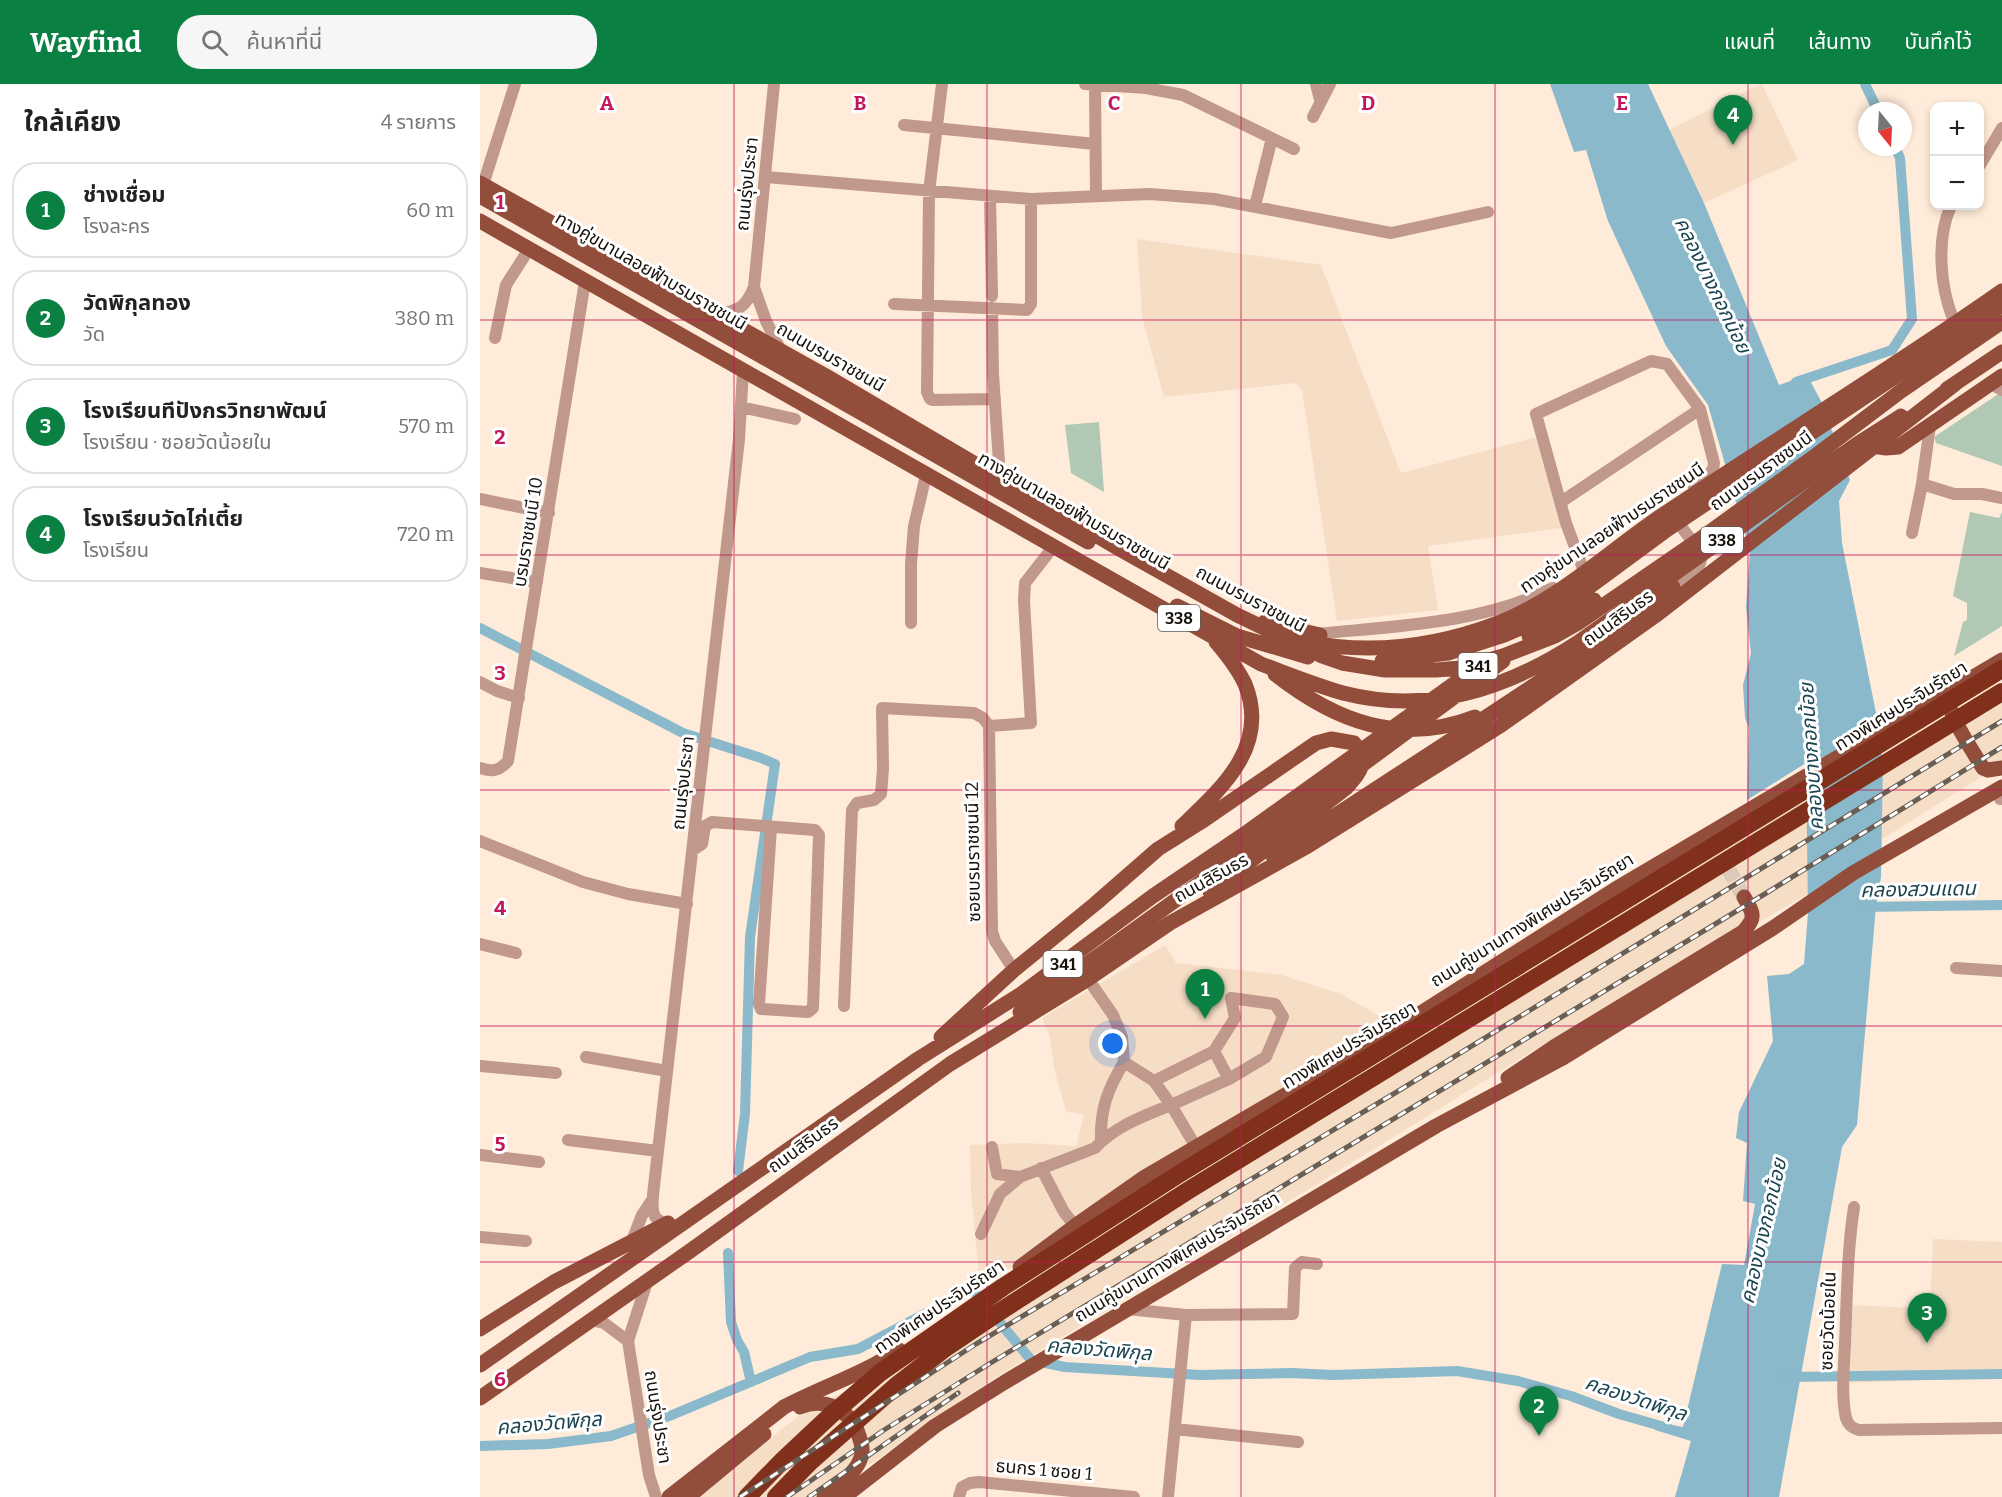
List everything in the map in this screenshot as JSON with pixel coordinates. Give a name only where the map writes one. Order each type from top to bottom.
[{"type":"highway","name":"ทางพิเศษประจิมรัถยา","points":[[747,1497],[831,1415],[881,1372],[1003,1287],[1179,1174],[2002,669]]},
{"type":"highway","points":[[776,1497],[810,1462],[896,1386],[944,1349],[996,1314],[1199,1184],[2002,692]]},
{"type":"main road","name":"ทางคู่ขนานลอยฟ้าบรมราชชนนี","points":[[481,188],[1169,588],[1268,633],[1345,647],[1404,646],[1446,640],[1499,622],[1524,610],[1561,589],[1660,517],[2002,291]]},
{"type":"main road","name":"ถนนบรมราชชนนี","points":[[481,188],[717,314],[1237,615],[1299,646],[1342,663],[1385,670],[1461,668],[1531,646],[1578,623],[1700,539],[1901,392],[2002,322]]},
{"type":"main road","name":"ทางคู่ขนานลอยฟ้าบรมราชชนนี","points":[[480,211],[1164,600],[1237,636],[1298,655],[1325,660],[1398,661],[1448,653],[1504,635],[1534,622],[1573,599],[1668,529],[2002,305]]},
{"type":"main road","name":"ถนนบรมราชชนนี","points":[[480,221],[1261,663],[1316,685],[1367,698],[1390,700],[1437,699],[1486,689],[1529,672],[1577,643],[1857,444],[1955,384],[2002,352]]},
{"type":"main road","points":[[1998,384],[1898,447],[1871,446],[1858,438],[1843,415],[1842,402],[1852,388],[2002,286]]},
{"type":"main road","name":"ถนนสิรินธร","points":[[480,1398],[950,1064],[1088,979],[1170,923],[1308,846],[1500,726],[1655,616],[1955,384]]},
{"type":"main road","name":"ถนนสิรินธร","points":[[480,1365],[918,1059],[1157,902],[1243,835],[1487,660],[1808,445],[1901,392]]},
{"type":"main road","points":[[1170,923],[1495,709],[1557,671],[1672,590],[1672,570],[1662,561],[1655,561],[1583,607],[1523,639],[1461,656],[1396,652],[1237,615]]},
{"type":"main road","points":[[950,1064],[1157,902],[1301,810],[1533,638],[1573,599]]},
{"type":"main road","points":[[918,1059],[1014,970],[1158,849],[1226,782],[1238,764],[1249,740],[1252,716],[1245,684],[1237,669],[1213,637]]},
{"type":"main road","points":[[2002,649],[1963,674],[1951,685],[1947,698],[1957,724],[1983,768],[1988,770],[2002,768]]},
{"type":"main road","name":"ถนนคู่ขนานทางพิเศษประจิมรัถยา","points":[[669,1497],[784,1407],[855,1376],[892,1355],[986,1292],[1145,1177],[1369,1046],[1614,890],[2002,660]]},
{"type":"main road","points":[[1261,663],[1288,685],[1314,701],[1340,714],[1383,728],[1412,731],[1435,729],[1466,721],[1495,709]]},
{"type":"main road","points":[[2002,677],[1964,701],[1959,711],[1968,731],[1988,762],[1993,765],[2002,762]]},
{"type":"main road","points":[[1158,849],[1316,743],[1331,739],[1346,740],[1354,742],[1360,750],[1363,765],[1358,775],[1346,788],[1170,923]]},
{"type":"main road","name":"ถนนคู่ขนานทางพิเศษประจิมรัถยา","points":[[837,1497],[850,1492],[935,1426],[1020,1373],[1436,1126],[1561,1059],[1773,928],[1853,873],[2001,795]]},
{"type":"main road","points":[[1369,1046],[1443,990],[1689,837],[1699,835],[1707,838],[1727,867]]},
{"type":"main road","points":[[1436,1126],[1554,1047],[1743,932],[1752,923],[1753,914],[1744,897]]},
{"type":"main road","points":[[480,1329],[545,1287],[667,1223],[706,1206]]},
{"type":"main road","points":[[480,1340],[598,1259]]},
{"type":"main road","points":[[688,1497],[788,1415],[806,1404],[815,1402],[834,1406],[849,1417],[858,1431],[862,1450],[860,1460],[852,1473],[824,1497]]},
{"type":"street","points":[[481,188],[515,84]]},
{"type":"street","name":"ถนนรุ่งประชา","points":[[774,84],[754,287],[766,321],[781,351]]},
{"type":"street","points":[[942,84],[929,192],[928,396],[933,400],[995,399]]},
{"type":"street","points":[[1096,196],[1092,84],[1146,88],[1183,95],[1294,149]]},
{"type":"street","points":[[1316,84],[1320,100]]},
{"type":"street","points":[[1312,117],[1330,84]]},
{"type":"street","points":[[904,125],[1095,144]]},
{"type":"street","points":[[1984,158],[2002,128]]},
{"type":"street","points":[[1255,206],[1272,138]]},
{"type":"street","points":[[766,177],[1031,199],[1150,194],[1214,199],[1392,232],[1488,212]]},
{"type":"street","points":[[990,196],[995,399],[1000,477]]},
{"type":"street","points":[[894,304],[992,302],[1024,310],[1030,308],[1031,199]]},
{"type":"street","points":[[1949,210],[1944,220],[1942,261],[1944,295],[1953,319]]},
{"type":"street","points":[[495,338],[506,285],[529,249]]},
{"type":"street","name":"บรมราชชนนี 10","points":[[482,769],[494,771],[501,769],[508,761],[585,281]]},
{"type":"street","points":[[717,314],[729,313],[744,305],[754,287]]},
{"type":"street","points":[[1315,634],[1436,621],[1494,611],[1523,602],[1552,588],[1582,567],[1652,517],[1680,498],[1713,470],[1714,463],[1700,409],[1666,364],[1651,361],[1536,414],[1566,523],[1582,567]]},
{"type":"street","name":"ถนนรุ่งประชา","points":[[632,1241],[642,1215],[652,1200],[693,850],[743,371]]},
{"type":"street","points":[[741,407],[795,419]]},
{"type":"street","points":[[1561,502],[1700,409]]},
{"type":"street","points":[[1912,533],[1930,426]]},
{"type":"street","points":[[911,623],[911,564],[914,526],[926,475]]},
{"type":"street","points":[[1922,484],[1954,494],[1982,494],[2002,498]]},
{"type":"street","points":[[1679,524],[1680,498]]},
{"type":"street","points":[[480,499],[549,513]]},
{"type":"street","points":[[1652,517],[1679,524],[1698,549],[1701,558],[1700,565],[1694,574],[1672,590]]},
{"type":"street","points":[[844,1005],[852,810],[857,803],[874,800],[881,794],[882,708],[974,713],[983,718],[989,726],[1031,723],[1025,583],[1053,547]]},
{"type":"street","points":[[480,573],[537,582]]},
{"type":"street","points":[[480,682],[519,698]]},
{"type":"street","name":"ซอยบรมราชชนนี 12","points":[[989,726],[992,931],[995,941],[1014,970]]},
{"type":"street","points":[[693,850],[702,844],[707,824],[728,822],[771,828],[815,830],[819,835],[813,1008],[808,1012],[761,1009],[759,1004],[771,828]]},
{"type":"street","points":[[480,841],[584,882],[628,894],[687,904]]},
{"type":"street","points":[[480,944],[516,953]]},
{"type":"street","points":[[1956,968],[2002,971]]},
{"type":"street","points":[[1088,979],[1113,1015],[1122,1036],[1124,1062],[1108,1090],[1101,1126],[1101,1141]]},
{"type":"street","points":[[981,1234],[1000,1194],[1020,1177],[1095,1148],[1101,1141],[1135,1119],[1229,1079],[1266,1057],[1282,1017],[1275,1004],[1231,998],[1235,1018],[1214,1051],[1154,1081]]},
{"type":"street","points":[[1214,1051],[1229,1079]]},
{"type":"street","points":[[586,1057],[667,1071]]},
{"type":"street","points":[[1124,1062],[1154,1081],[1196,1147]]},
{"type":"street","points":[[480,1066],[555,1073]]},
{"type":"street","points":[[568,1140],[658,1151]]},
{"type":"street","points":[[992,1148],[1000,1194]]},
{"type":"street","points":[[480,1155],[539,1162]]},
{"type":"street","points":[[1041,1168],[1064,1212],[1075,1226]]},
{"type":"street","points":[[997,1174],[1020,1177]]},
{"type":"street","points":[[652,1200],[654,1217],[660,1222],[667,1223]]},
{"type":"street","name":"ซอยวัดน้อยใน","points":[[1854,1207],[1848,1247],[1844,1375],[1846,1417],[1852,1428],[1858,1430],[2002,1428]]},
{"type":"street","points":[[480,1237],[526,1240]]},
{"type":"street","points":[[1127,1309],[1186,1315],[1293,1314],[1295,1268],[1302,1262],[1317,1264]]},
{"type":"street","name":"ถนนรุ่งประชา","points":[[648,1279],[628,1341],[649,1475],[656,1497]]},
{"type":"street","points":[[1168,1497],[1186,1315]]},
{"type":"street","points":[[590,1320],[604,1323],[628,1341]]},
{"type":"street","points":[[1175,1430],[1298,1442]]},
{"type":"street","name":"ธนกร 1 ซอย 1","points":[[959,1497],[962,1487],[979,1482],[1134,1497]]},
{"type":"shaded area","points":[[1760,84],[1798,160],[1704,203],[1669,130]]},
{"type":"shaded area","points":[[1137,239],[1321,265],[1401,473],[1537,437],[1561,528],[1428,546],[1438,610],[1337,621],[1302,390],[1295,383],[1164,397],[1142,317]]},
{"type":"shaded area","points":[[2002,685],[2002,764],[1882,839],[1883,766]]},
{"type":"shaded area","points":[[1807,796],[1808,894],[1533,1051],[1319,1183],[1009,1369],[931,1420],[881,1457],[818,1497],[697,1497],[800,1415],[953,1333],[1078,1248]]},
{"type":"shaded area","points":[[1165,945],[1176,963],[1282,975],[1341,994],[1385,1019],[1380,1030],[980,1287],[971,1190],[970,1145],[1025,1143],[1076,1146],[1084,1115],[1066,1111],[1054,1068],[1050,1037],[1042,1018]]},
{"type":"shaded area","points":[[1933,1239],[2002,1242],[2002,1377],[1849,1383],[1853,1305],[1930,1309]]},
{"type":"green space","points":[[2002,393],[2002,466],[1936,443],[1934,437]]},
{"type":"green space","points":[[1099,422],[1104,492],[1071,473],[1065,425]]},
{"type":"green space","points":[[1970,512],[1999,518],[2002,512],[2002,626],[1954,656],[1963,622],[1967,620],[1967,603],[1953,596]]},
{"type":"water","name":"คลองบางกอกน้อย","points":[[1550,84],[1648,84],[1704,203],[1779,385],[1807,375],[1822,403],[1850,480],[1839,501],[1842,543],[1877,718],[1883,766],[1881,877],[1876,906],[1857,1125],[1842,1147],[1779,1497],[1675,1497],[1691,1441],[1655,1430],[1657,1422],[1683,1427],[1722,1264],[1744,1265],[1755,1204],[1743,1201],[1747,1143],[1736,1138],[1739,1112],[1773,1041],[1767,976],[1789,974],[1804,964],[1808,913],[1806,763],[1747,800],[1749,728],[1745,718],[1743,685],[1751,653],[1746,607],[1750,551],[1708,405],[1666,346],[1608,221],[1586,150],[1574,152]]},
{"type":"waterway","points":[[1865,84],[1874,102]]},
{"type":"waterway","points":[[1796,382],[1892,350],[1912,319],[1899,156]]},
{"type":"waterway","points":[[480,628],[683,733],[775,764],[750,937],[745,1114],[738,1171]]},
{"type":"waterway","name":"คลองสวนแดน","points":[[1861,907],[2002,905]]},
{"type":"waterway","points":[[728,1253],[731,1322],[744,1352],[751,1382]]},
{"type":"waterway","name":"คลองวัดพิกุล","points":[[480,1446],[548,1444],[611,1436],[672,1415],[810,1357],[858,1349],[972,1289],[1031,1360],[1065,1367],[1200,1375],[1291,1373],[1333,1375],[1457,1371],[1518,1381],[1668,1428]]},
{"type":"waterway","points":[[1786,1377],[2002,1374]]},
{"type":"tunnel","points":[[1727,867],[1744,897]]},
{"type":"railway","points":[[740,1497],[976,1344],[1395,1093],[2002,721]]},
{"type":"railway","points":[[787,1497],[884,1430],[989,1364],[1768,892],[2002,747]]},
{"type":"railway","points":[[809,1497],[958,1393]]},
{"type":"place","name":"โรงเรียนวัดไก่เตี้ย","points":[[1733,145]]},
{"type":"place","name":"ช่างเชื่อม","points":[[1205,1019]]},
{"type":"place","name":"โรงเรียนทีปังกรวิทยาพัฒน์","points":[[1927,1343]]},
{"type":"place","name":"วัดพิกุลทอง","points":[[1539,1436]]}]
